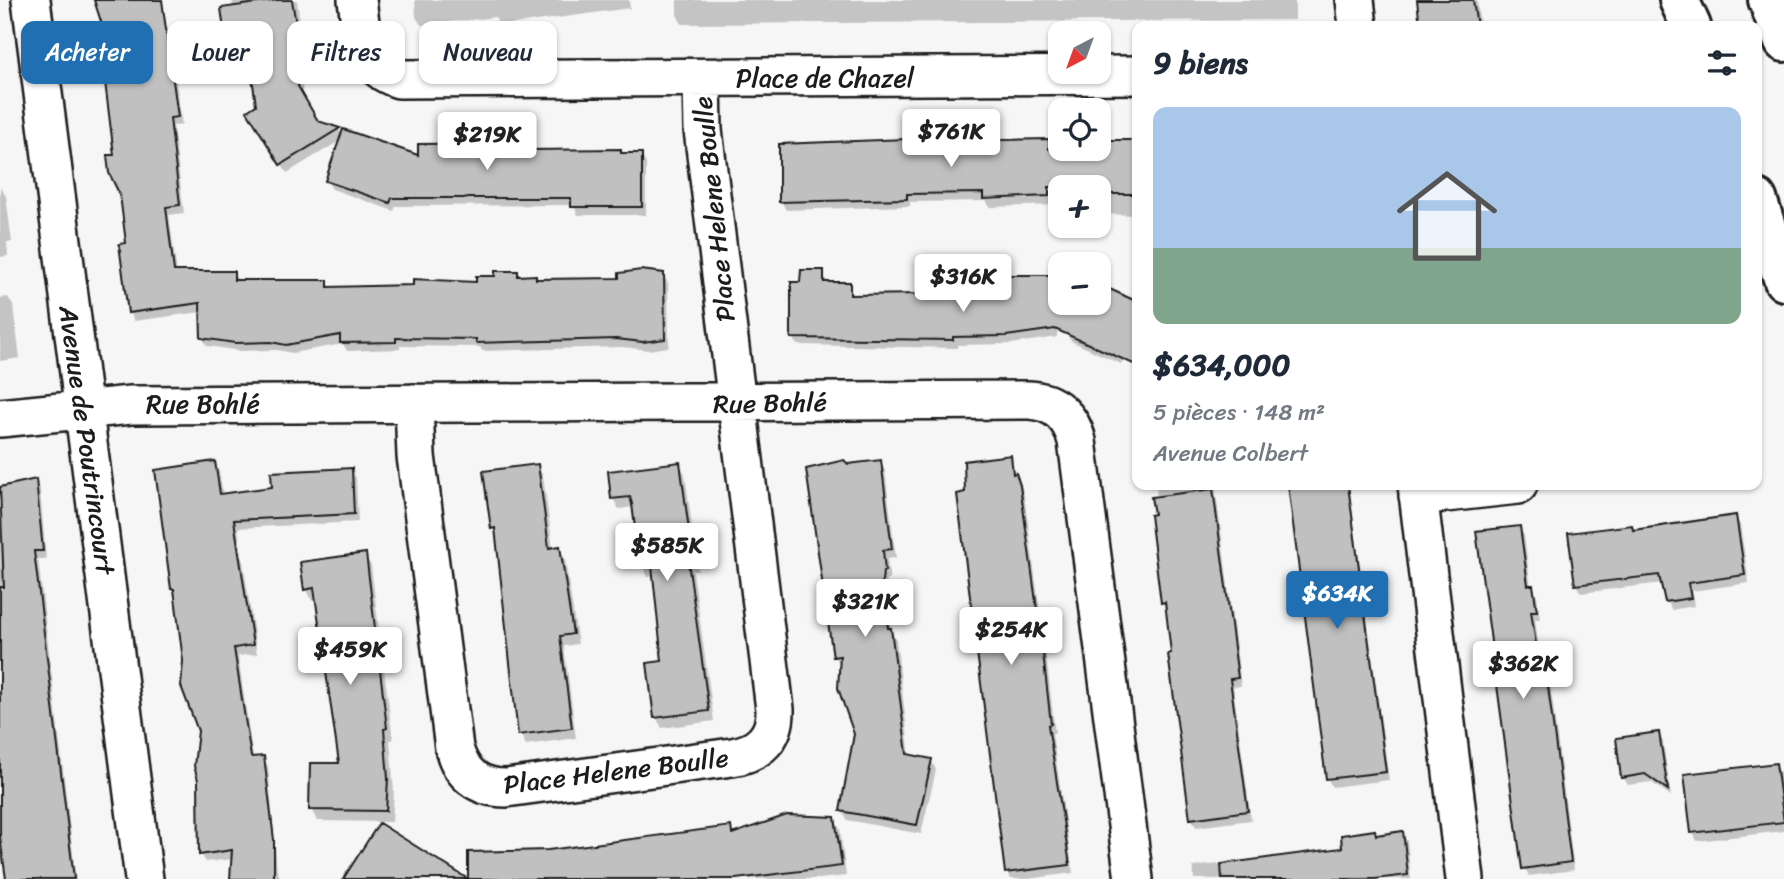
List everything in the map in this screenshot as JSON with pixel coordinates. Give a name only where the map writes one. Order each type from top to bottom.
[{"type":"highway","points":[[1679,0],[1688,21]]},
{"type":"highway","points":[[1768,0],[1784,42]]},
{"type":"highway","points":[[1762,215],[1784,281]]},
{"type":"street","name":"Avenue de Poutrincourt","points":[[31,0],[144,879]]},
{"type":"street","name":"Place de Chazel","points":[[358,0],[368,56],[377,69],[399,79],[1132,75]]},
{"type":"street","points":[[1355,0],[1357,21]]},
{"type":"street","name":"Place Helene Boulle","points":[[414,403],[416,456],[454,748],[460,765],[472,779],[497,788],[746,755],[766,740],[774,725],[775,709],[703,130],[702,79]]},
{"type":"street","name":"Rue Bohlé","points":[[0,418],[131,405],[736,404],[1029,400],[1054,406],[1067,417],[1077,441],[1134,879]]},
{"type":"street","points":[[1418,490],[1465,879]]},
{"type":"building","points":[[94,0],[162,0],[167,37],[167,84],[173,84],[178,117],[170,118],[180,205],[166,207],[174,271],[234,271],[234,280],[328,280],[328,287],[413,285],[413,279],[476,282],[476,276],[495,276],[495,271],[518,271],[518,276],[536,275],[536,279],[619,278],[619,273],[641,270],[664,273],[665,339],[643,342],[616,339],[476,343],[476,339],[396,338],[396,342],[340,343],[340,335],[286,345],[271,342],[235,343],[201,338],[200,303],[128,313],[119,244],[126,243],[120,195],[109,173],[107,155],[114,155],[105,84],[153,84],[153,21],[101,21]]},
{"type":"building","points":[[292,0],[296,21],[287,21],[287,84],[298,84],[318,121],[340,128],[280,165],[247,111],[256,105],[253,84],[273,84],[273,21],[223,21],[221,8]]},
{"type":"building","points":[[1417,0],[1473,0],[1476,21],[1419,21]]},
{"type":"building","points":[[343,129],[418,155],[418,144],[528,143],[528,150],[621,149],[621,153],[642,153],[642,207],[571,207],[571,198],[392,198],[390,203],[325,181]]},
{"type":"building","points":[[906,139],[906,142],[1048,139],[1048,161],[1111,161],[1111,140],[1132,140],[1132,194],[1111,194],[1111,175],[1048,175],[1048,196],[983,199],[983,193],[907,194],[907,199],[779,202],[779,144]]},
{"type":"building","points":[[801,270],[824,270],[824,282],[850,282],[850,295],[998,293],[998,275],[1048,275],[1048,315],[1111,315],[1111,290],[1132,299],[1132,363],[1055,329],[1006,336],[953,337],[953,340],[791,338],[791,282],[800,282]]},
{"type":"building","points":[[1011,455],[1013,474],[1016,473],[1020,485],[1043,653],[1051,724],[1048,725],[1070,865],[1005,873],[957,494],[965,492],[964,461]]},
{"type":"building","points":[[844,460],[848,464],[881,460],[892,549],[883,550],[885,571],[882,583],[888,628],[891,628],[907,754],[932,759],[917,825],[840,811],[854,734],[838,688],[840,656],[833,657],[806,469]]},
{"type":"building","points":[[215,461],[220,494],[272,487],[271,472],[352,468],[354,514],[234,520],[253,645],[234,648],[251,757],[264,756],[274,840],[274,879],[230,879],[232,850],[199,855],[198,780],[194,766],[198,731],[181,686],[183,661],[155,470]]},
{"type":"building","points":[[680,462],[693,561],[688,561],[709,711],[654,718],[647,663],[662,661],[652,566],[640,567],[630,497],[611,499],[608,471]]},
{"type":"building","points":[[538,464],[549,548],[560,546],[573,634],[560,636],[572,728],[518,735],[495,528],[491,529],[483,471]]},
{"type":"building","points":[[36,479],[43,551],[34,551],[74,879],[6,879],[0,837],[0,587],[4,587],[0,487]]},
{"type":"building","points":[[1213,490],[1238,678],[1230,679],[1248,811],[1190,819],[1168,654],[1171,653],[1165,602],[1161,603],[1150,515],[1154,514],[1151,497]]},
{"type":"building","points":[[1289,490],[1349,490],[1386,772],[1326,779]]},
{"type":"building","points":[[1736,515],[1745,575],[1688,583],[1691,598],[1665,602],[1659,575],[1575,585],[1568,533],[1632,525],[1633,530]]},
{"type":"building","points":[[1520,526],[1528,585],[1533,585],[1537,611],[1531,611],[1538,657],[1544,656],[1571,862],[1522,869],[1476,531]]},
{"type":"building","points":[[366,553],[387,728],[384,729],[388,779],[386,811],[309,810],[310,763],[339,763],[314,588],[304,590],[300,562]]},
{"type":"building","points":[[1659,732],[1668,790],[1645,774],[1621,778],[1616,738]]},
{"type":"building","points":[[1776,763],[1784,822],[1691,833],[1684,774]]},
{"type":"building","points":[[787,815],[835,817],[842,866],[736,879],[468,879],[468,852],[548,850],[731,826],[732,834]]},
{"type":"building","points":[[379,823],[468,879],[343,879]]},
{"type":"building","points":[[1375,830],[1376,835],[1403,831],[1408,875],[1375,879],[1222,879],[1221,864],[1342,848],[1341,835]]}]
